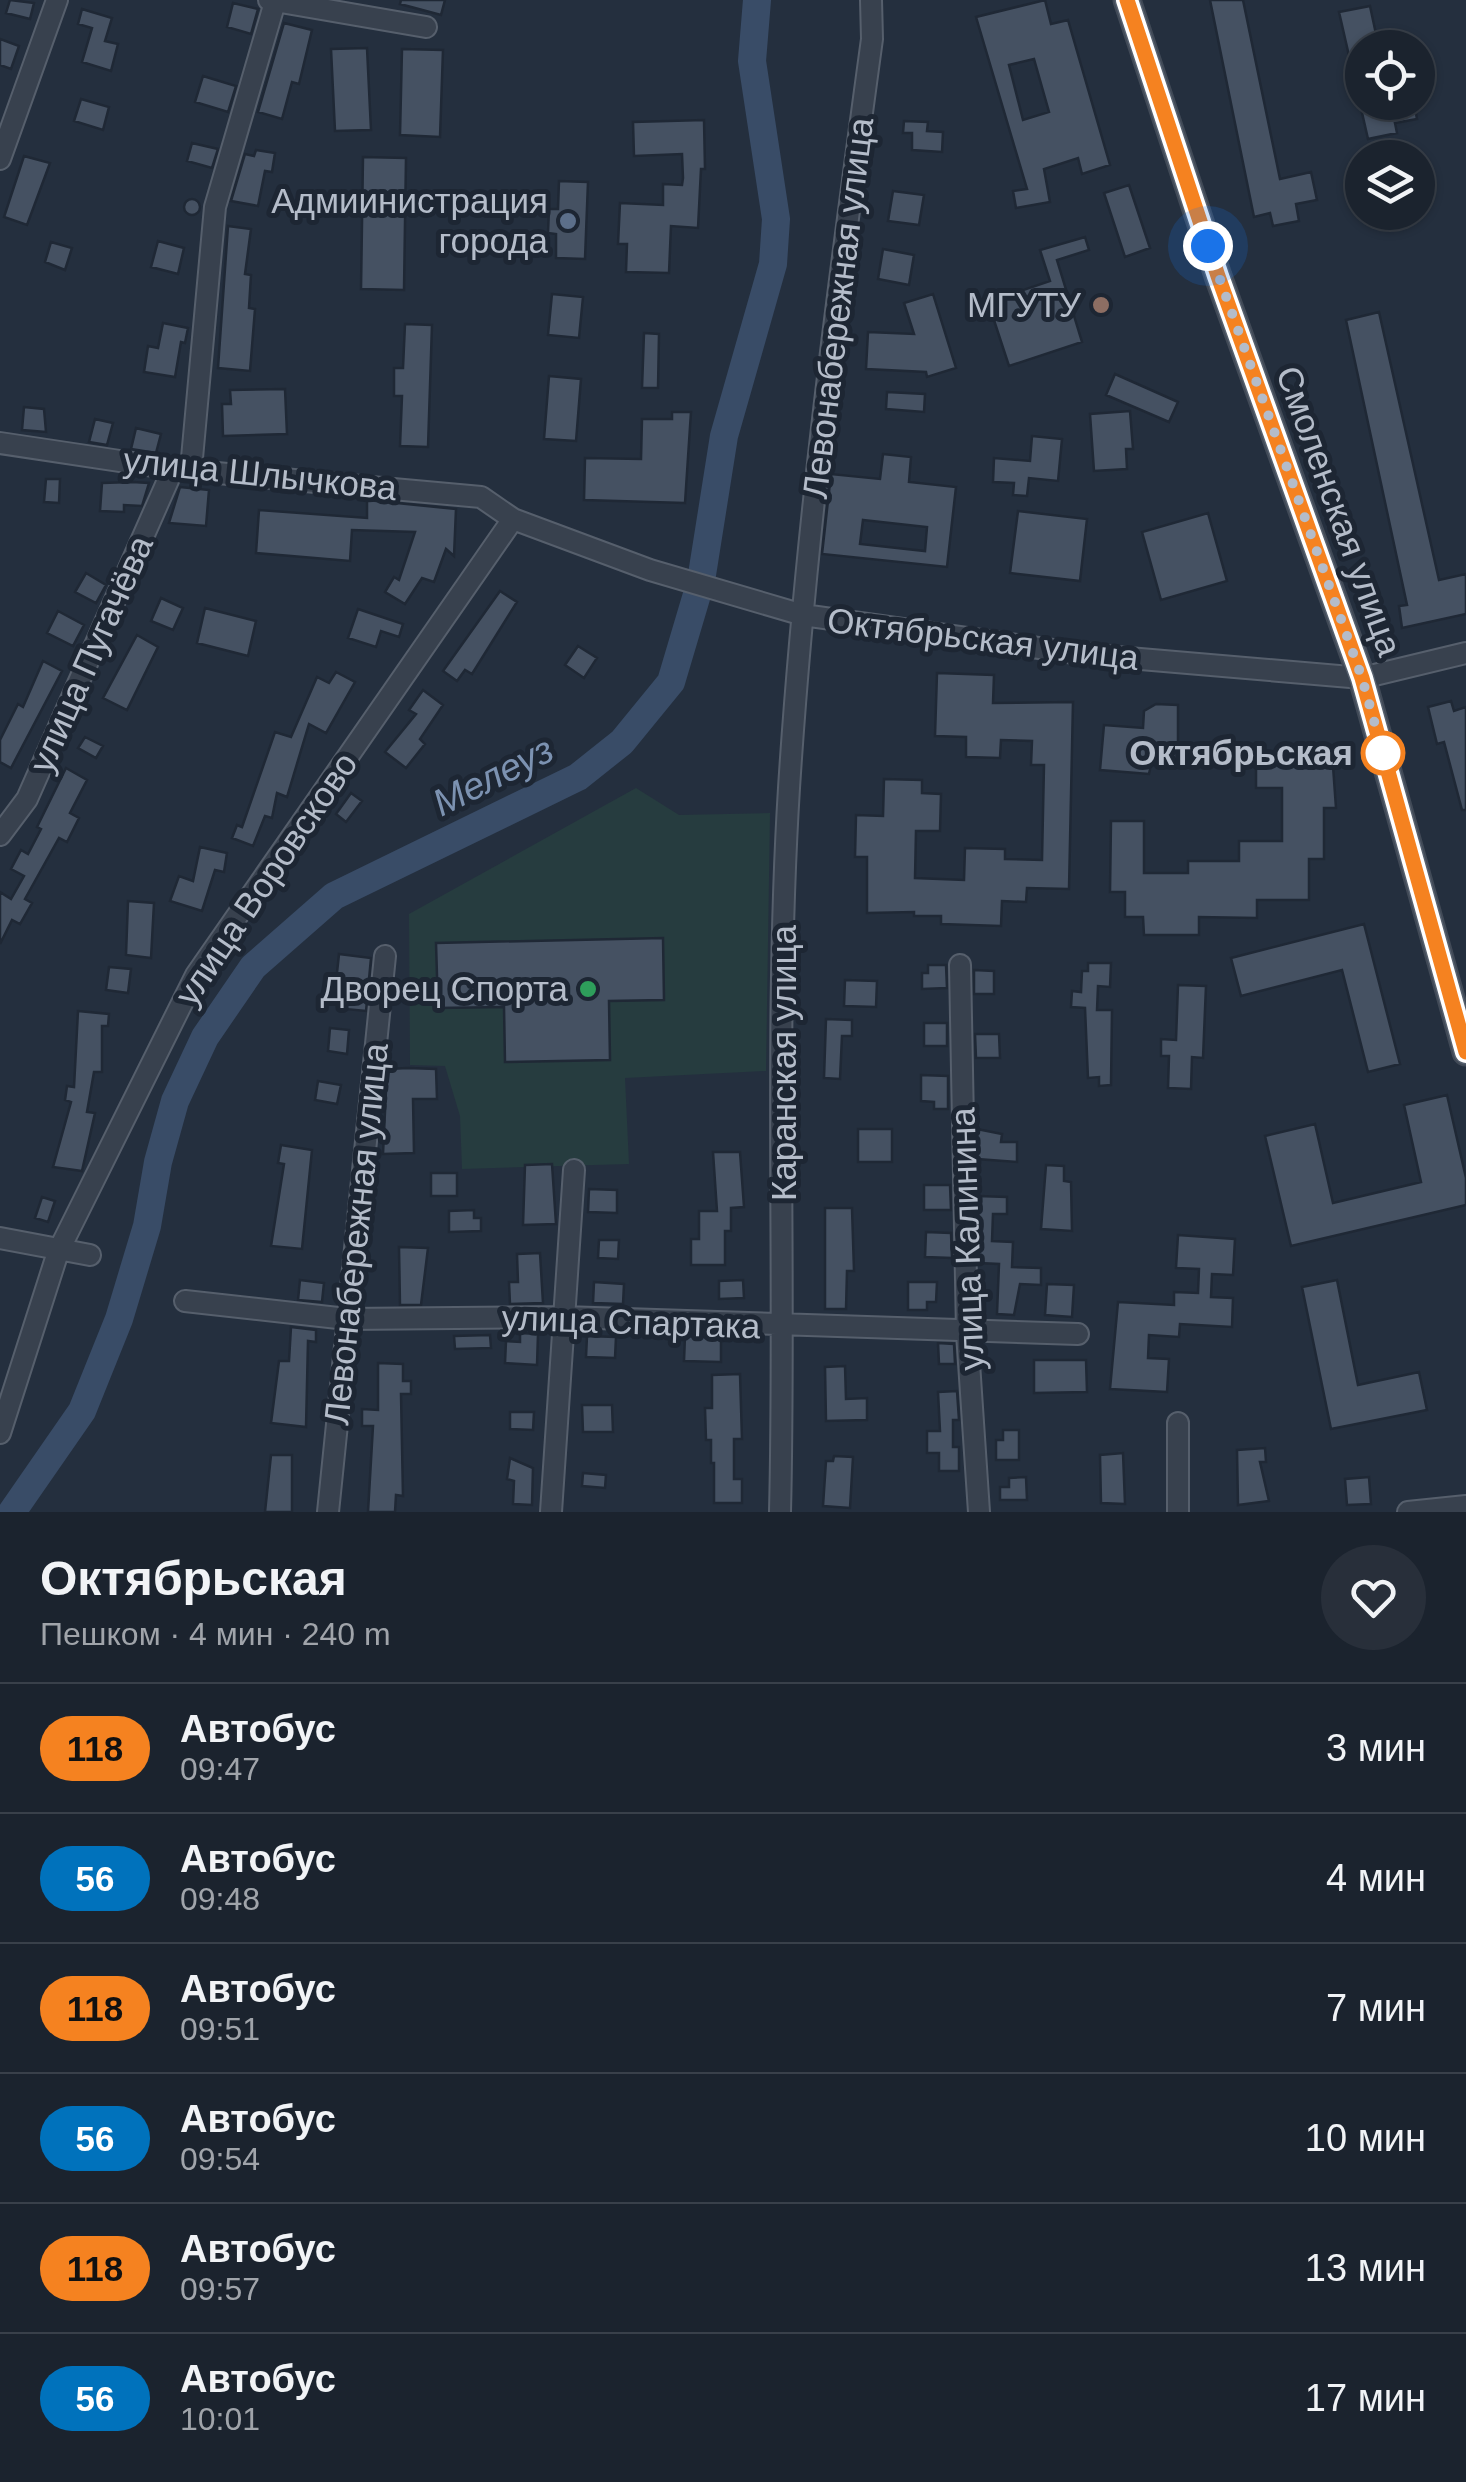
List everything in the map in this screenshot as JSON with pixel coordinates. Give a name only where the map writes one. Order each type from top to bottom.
[{"type":"main road","name":"Смоленская улица","points":[[1127,0],[1218,276],[1362,678],[1466,1052]]},
{"type":"street","points":[[0,159],[56,0]]},
{"type":"street","name":"Левонабережная улица","points":[[803,615],[824,398],[872,39],[871,0]]},
{"type":"street","points":[[272,1],[426,27]]},
{"type":"street","name":"улица Пугачёва","points":[[0,835],[27,799],[182,469],[215,207],[272,1]]},
{"type":"street","name":"улица Шлычкова","points":[[0,443],[182,469],[460,492],[482,496],[514,518]]},
{"type":"street","name":"Октябрьская улица","points":[[514,518],[650,570],[803,615],[1082,654],[1362,678],[1466,654]]},
{"type":"street","name":"улица Воровсково","points":[[0,1432],[58,1252],[196,975],[514,518]]},
{"type":"street","name":"Каранская улица","points":[[780,1512],[784,1327],[783,931],[803,615]]},
{"type":"street","name":"Левонабережная улица","points":[[328,1512],[385,956]]},
{"type":"street","name":"улица Калинина","points":[[960,965],[967,1333],[978,1512]]},
{"type":"street","points":[[551,1512],[574,1170]]},
{"type":"street","points":[[0,1238],[90,1255]]},
{"type":"street","name":"улица Спартака","points":[[185,1301],[348,1318],[564,1317],[1078,1334]]},
{"type":"street","points":[[1178,1423],[1178,1512]]},
{"type":"street","points":[[1408,1512],[1466,1506]]},
{"type":"green space","name":"Дворец Спорта","points":[[636,788],[679,815],[770,813],[766,1071],[625,1078],[629,1164],[462,1169],[460,1116],[445,1066],[410,1065],[409,914]]},
{"type":"building","points":[[10,0],[34,3],[30,19],[6,13]]},
{"type":"building","points":[[401,0],[445,0],[441,15],[400,4]]},
{"type":"building","points":[[1045,0],[1051,24],[1068,20],[1110,165],[1082,174],[1078,158],[1044,169],[1050,202],[1016,208],[1013,191],[1027,189],[976,17]],"holes":[[[1034,59],[1049,112],[1023,120],[1009,65]]]},
{"type":"building","points":[[1210,0],[1243,0],[1280,179],[1311,172],[1317,200],[1296,204],[1299,221],[1273,226],[1270,213],[1254,217]]},
{"type":"building","points":[[233,3],[258,9],[251,34],[227,27]]},
{"type":"building","points":[[1370,6],[1375,30],[1345,30],[1345,38],[1339,12]]},
{"type":"building","points":[[82,9],[112,18],[105,41],[118,44],[111,71],[82,62],[92,28],[78,24]]},
{"type":"building","points":[[284,23],[312,30],[299,84],[292,82],[282,119],[258,112]]},
{"type":"building","points":[[0,39],[19,46],[11,69],[0,65]]},
{"type":"building","points":[[367,48],[371,130],[335,131],[331,49]]},
{"type":"building","points":[[402,49],[443,50],[440,137],[400,135]]},
{"type":"building","points":[[203,76],[236,86],[228,112],[195,102]]},
{"type":"building","points":[[81,99],[109,107],[103,130],[74,121]]},
{"type":"building","points":[[704,120],[705,169],[701,169],[698,228],[671,226],[669,273],[626,272],[627,244],[618,244],[620,203],[663,205],[663,184],[682,185],[683,178],[682,154],[634,156],[633,122]]},
{"type":"building","points":[[1364,120],[1412,120],[1395,123],[1397,133],[1368,139]]},
{"type":"building","points":[[904,121],[928,122],[927,131],[943,132],[942,152],[912,150],[912,133],[903,133]]},
{"type":"building","points":[[192,143],[218,149],[212,168],[187,161]]},
{"type":"building","points":[[256,150],[275,153],[272,172],[265,171],[258,206],[231,201],[245,154],[254,156]]},
{"type":"building","points":[[24,156],[50,163],[27,225],[4,217]]},
{"type":"building","points":[[363,157],[406,158],[404,290],[361,289]]},
{"type":"building","name":"Адмиинистрация города","points":[[559,181],[588,182],[585,259],[556,258],[556,234],[548,233],[549,209],[558,209]]},
{"type":"building","points":[[1129,185],[1150,248],[1125,257],[1104,193]]},
{"type":"building","points":[[893,191],[924,195],[919,225],[888,221]]},
{"type":"building","points":[[192,199],[200,207],[192,215],[184,207]]},
{"type":"building","points":[[228,226],[251,229],[245,274],[251,275],[249,308],[255,309],[250,371],[218,368]]},
{"type":"building","points":[[1085,237],[1089,250],[1057,260],[1082,342],[1009,366],[988,302],[1050,281],[1040,250]]},
{"type":"building","points":[[158,241],[184,248],[178,274],[151,267]]},
{"type":"building","points":[[51,242],[72,248],[65,270],[45,262]]},
{"type":"building","points":[[883,249],[914,255],[909,285],[878,279]]},
{"type":"building","points":[[552,294],[583,297],[579,338],[548,335]]},
{"type":"building","points":[[933,294],[956,368],[927,377],[926,372],[866,369],[868,332],[914,334],[904,303]]},
{"type":"building","points":[[1379,312],[1439,580],[1466,574],[1466,614],[1402,628],[1399,606],[1407,605],[1346,320]]},
{"type":"building","points":[[163,323],[188,328],[185,343],[181,342],[175,377],[144,372],[148,346],[158,348]]},
{"type":"building","points":[[405,324],[432,325],[428,447],[400,446],[402,396],[394,396],[394,368],[403,368]]},
{"type":"building","points":[[644,333],[659,334],[658,388],[642,388]]},
{"type":"building","points":[[1115,374],[1178,402],[1169,422],[1106,395]]},
{"type":"building","points":[[549,376],[581,379],[576,441],[544,439]]},
{"type":"building","points":[[285,389],[287,434],[223,436],[222,404],[231,404],[230,390]]},
{"type":"building","points":[[887,392],[925,394],[924,412],[886,409]]},
{"type":"building","points":[[24,407],[44,409],[46,432],[22,430]]},
{"type":"building","points":[[1130,411],[1133,449],[1126,449],[1127,469],[1094,471],[1090,414]]},
{"type":"building","points":[[672,412],[691,412],[685,503],[584,500],[585,458],[641,459],[642,419],[672,419]]},
{"type":"building","points":[[95,419],[113,423],[107,445],[89,442]]},
{"type":"building","points":[[136,428],[161,434],[156,453],[131,449]]},
{"type":"building","points":[[1032,436],[1062,439],[1058,481],[1029,478],[1027,496],[1013,495],[1014,483],[993,482],[994,458],[1030,461]]},
{"type":"building","points":[[883,454],[911,457],[909,482],[956,487],[947,567],[822,554],[831,474],[880,479]],"holes":[[[863,520],[927,527],[925,551],[860,544]]]},
{"type":"building","points":[[46,479],[60,479],[59,503],[44,502]]},
{"type":"building","points":[[102,483],[149,483],[142,506],[124,505],[124,512],[100,511]]},
{"type":"building","points":[[180,487],[209,490],[206,526],[169,523]]},
{"type":"building","points":[[367,500],[456,509],[454,556],[446,549],[434,582],[422,578],[405,604],[385,592],[394,577],[399,580],[415,532],[352,530],[350,561],[256,553],[259,510],[367,518]]},
{"type":"building","points":[[1018,511],[1087,519],[1080,581],[1010,573]]},
{"type":"building","points":[[1208,513],[1227,581],[1161,600],[1142,532]]},
{"type":"building","points":[[86,573],[106,585],[96,603],[75,592]]},
{"type":"building","points":[[500,591],[517,602],[472,674],[465,670],[457,681],[443,671]]},
{"type":"building","points":[[161,598],[183,608],[173,630],[151,621]]},
{"type":"building","points":[[205,608],[256,621],[248,656],[197,643]]},
{"type":"building","points":[[358,609],[403,624],[399,637],[381,631],[376,647],[348,638]]},
{"type":"building","points":[[58,611],[84,625],[73,646],[47,633]]},
{"type":"building","points":[[137,635],[158,647],[127,710],[103,698]]},
{"type":"building","points":[[578,646],[597,658],[584,678],[565,665]]},
{"type":"building","points":[[43,661],[62,671],[11,768],[0,762],[0,740],[18,704],[23,707]]},
{"type":"building","points":[[336,672],[355,682],[326,733],[309,724],[287,797],[277,793],[272,818],[265,816],[253,846],[232,838],[237,825],[242,827],[275,732],[291,737],[317,677],[329,683]]},
{"type":"building","points":[[937,673],[994,675],[993,703],[1073,702],[1069,889],[1027,888],[1026,902],[1002,901],[1001,926],[941,924],[941,916],[914,916],[914,912],[867,913],[867,857],[855,857],[856,815],[883,816],[884,779],[922,780],[922,793],[941,794],[940,831],[916,831],[915,878],[964,880],[965,848],[1005,849],[1005,859],[1042,860],[1044,765],[1031,765],[1032,741],[1001,740],[1000,758],[966,757],[966,737],[935,736]]},
{"type":"building","points":[[423,690],[443,705],[420,739],[425,744],[406,768],[385,752],[416,714],[409,710]]},
{"type":"building","points":[[1451,701],[1454,711],[1466,707],[1466,810],[1462,810],[1444,742],[1437,744],[1428,707]]},
{"type":"building","points":[[1156,704],[1178,705],[1178,760],[1152,760],[1149,774],[1100,770],[1104,725],[1143,728],[1144,711]]},
{"type":"building","points":[[85,737],[103,746],[96,758],[78,748]]},
{"type":"building","points":[[1269,752],[1316,752],[1316,766],[1333,766],[1336,808],[1324,808],[1324,859],[1309,859],[1309,900],[1257,900],[1257,918],[1199,917],[1199,935],[1144,935],[1143,917],[1125,917],[1125,892],[1110,892],[1111,821],[1144,821],[1144,873],[1188,873],[1188,861],[1239,861],[1239,841],[1282,841],[1282,788],[1256,788],[1256,763],[1268,763]]},
{"type":"building","points":[[66,768],[87,780],[70,813],[79,818],[67,842],[59,838],[25,899],[32,903],[20,924],[12,920],[0,944],[0,892],[11,899],[24,876],[11,869],[21,850],[28,854]]},
{"type":"building","points":[[351,793],[362,801],[346,822],[336,814]]},
{"type":"building","points":[[200,847],[227,853],[224,872],[215,870],[202,911],[170,901],[179,876],[193,881]]},
{"type":"building","points":[[128,901],[154,903],[151,958],[126,955]]},
{"type":"building","points":[[1364,924],[1400,1064],[1368,1072],[1342,970],[1241,996],[1231,958]]},
{"type":"building","points":[[663,938],[664,1000],[609,1001],[610,1060],[505,1062],[504,1007],[438,1008],[436,943]]},
{"type":"building","points":[[339,954],[371,958],[366,1011],[345,1009],[347,993],[335,991]]},
{"type":"building","points":[[1088,963],[1111,963],[1110,987],[1098,986],[1097,1010],[1112,1010],[1111,1085],[1099,1086],[1099,1077],[1088,1078],[1085,1008],[1071,1007],[1072,991],[1081,992],[1082,971],[1088,971]]},
{"type":"building","points":[[928,965],[946,965],[947,988],[922,989],[922,973],[928,973]]},
{"type":"building","points":[[109,967],[131,969],[128,993],[106,990]]},
{"type":"building","points":[[974,970],[994,971],[994,994],[974,994]]},
{"type":"building","points":[[845,980],[877,981],[876,1007],[844,1006]]},
{"type":"building","points":[[1178,985],[1206,986],[1203,1058],[1192,1057],[1191,1089],[1168,1088],[1169,1056],[1161,1056],[1161,1039],[1176,1040]]},
{"type":"building","points":[[78,1011],[109,1014],[108,1026],[102,1026],[102,1072],[94,1072],[87,1112],[95,1113],[82,1171],[53,1167],[71,1102],[65,1100],[67,1086],[74,1087]]},
{"type":"building","points":[[826,1019],[852,1020],[852,1036],[842,1036],[840,1079],[824,1078]]},
{"type":"building","points":[[924,1023],[947,1023],[947,1046],[924,1046]]},
{"type":"building","points":[[330,1028],[349,1030],[347,1054],[328,1051]]},
{"type":"building","points":[[975,1034],[999,1034],[1000,1058],[976,1058]]},
{"type":"building","points":[[387,1069],[436,1069],[437,1099],[413,1099],[414,1153],[383,1154]]},
{"type":"building","points":[[921,1075],[948,1076],[948,1109],[934,1109],[934,1102],[921,1101]]},
{"type":"building","points":[[318,1081],[341,1085],[337,1104],[315,1100]]},
{"type":"building","points":[[1447,1095],[1466,1178],[1466,1205],[1291,1246],[1265,1136],[1315,1124],[1333,1203],[1421,1182],[1404,1105]]},
{"type":"building","points":[[858,1129],[892,1129],[892,1162],[858,1162]]},
{"type":"building","points":[[977,1129],[1002,1134],[1001,1142],[1017,1142],[1017,1162],[977,1159]]},
{"type":"building","points":[[281,1145],[312,1150],[302,1249],[271,1246],[284,1164],[278,1163]]},
{"type":"building","points":[[713,1152],[740,1152],[744,1207],[731,1208],[731,1231],[725,1231],[725,1265],[691,1265],[691,1239],[699,1239],[699,1211],[717,1211]]},
{"type":"building","points":[[552,1164],[556,1224],[523,1225],[525,1165]]},
{"type":"building","points":[[1046,1165],[1064,1166],[1064,1181],[1071,1182],[1072,1231],[1041,1229]]},
{"type":"building","points":[[431,1173],[457,1173],[457,1196],[431,1196]]},
{"type":"building","points":[[924,1185],[950,1185],[951,1210],[924,1210]]},
{"type":"building","points":[[589,1189],[617,1190],[617,1213],[588,1212]]},
{"type":"building","points":[[978,1196],[1007,1197],[1007,1214],[993,1214],[992,1241],[1013,1242],[1012,1267],[1041,1268],[1041,1285],[1020,1284],[1014,1315],[997,1314],[999,1264],[979,1263]]},
{"type":"building","points":[[42,1197],[55,1201],[48,1222],[35,1218]]},
{"type":"building","points":[[825,1208],[852,1208],[854,1271],[847,1271],[846,1309],[825,1309]]},
{"type":"building","points":[[474,1210],[474,1218],[481,1218],[481,1231],[449,1232],[449,1211]]},
{"type":"building","points":[[926,1232],[951,1233],[952,1258],[925,1257]]},
{"type":"building","points":[[1178,1235],[1235,1239],[1233,1275],[1212,1274],[1211,1297],[1233,1298],[1232,1327],[1180,1324],[1179,1337],[1149,1335],[1148,1358],[1169,1359],[1167,1392],[1110,1389],[1118,1302],[1174,1305],[1174,1292],[1198,1293],[1199,1269],[1176,1268]]},
{"type":"building","points":[[599,1240],[619,1240],[618,1259],[598,1258]]},
{"type":"building","points":[[399,1247],[428,1248],[421,1305],[400,1305]]},
{"type":"building","points":[[540,1253],[543,1303],[510,1304],[509,1282],[518,1282],[517,1254]]},
{"type":"building","points":[[300,1280],[324,1283],[322,1302],[298,1300]]},
{"type":"building","points":[[743,1280],[744,1298],[719,1299],[719,1281]]},
{"type":"building","points":[[1337,1280],[1358,1385],[1419,1372],[1427,1410],[1331,1429],[1302,1287]]},
{"type":"building","points":[[594,1282],[624,1284],[623,1304],[593,1303]]},
{"type":"building","points":[[908,1282],[937,1282],[936,1302],[927,1302],[927,1310],[908,1310]]},
{"type":"building","points":[[1047,1284],[1074,1285],[1072,1317],[1045,1315]]},
{"type":"building","points":[[291,1327],[316,1330],[316,1342],[308,1341],[306,1427],[271,1423],[279,1361],[289,1361]]},
{"type":"building","points":[[520,1333],[538,1334],[537,1365],[505,1363],[506,1341],[520,1342]]},
{"type":"building","points":[[490,1335],[491,1348],[455,1349],[454,1336]]},
{"type":"building","points":[[587,1336],[616,1337],[615,1358],[586,1357]]},
{"type":"building","points":[[685,1336],[721,1337],[721,1362],[684,1361]]},
{"type":"building","points":[[938,1343],[954,1344],[955,1364],[939,1364]]},
{"type":"building","points":[[1034,1360],[1086,1360],[1087,1392],[1034,1393]]},
{"type":"building","points":[[378,1363],[403,1364],[403,1381],[411,1381],[411,1394],[401,1394],[403,1496],[396,1495],[395,1512],[368,1512],[373,1426],[362,1426],[362,1409],[378,1410]]},
{"type":"building","points":[[845,1366],[846,1399],[867,1398],[867,1420],[826,1421],[825,1367]]},
{"type":"building","points":[[740,1374],[742,1439],[734,1439],[734,1479],[742,1479],[742,1503],[714,1503],[714,1463],[711,1440],[706,1440],[705,1408],[712,1408],[712,1375]]},
{"type":"building","points":[[957,1391],[959,1420],[953,1420],[953,1447],[959,1447],[959,1471],[939,1471],[939,1453],[927,1453],[927,1431],[940,1431],[938,1392]]},
{"type":"building","points":[[582,1405],[612,1405],[613,1432],[583,1432]]},
{"type":"building","points":[[510,1412],[534,1412],[533,1430],[510,1429]]},
{"type":"building","points":[[1003,1430],[1019,1430],[1019,1460],[996,1460],[996,1440],[1003,1440]]},
{"type":"building","points":[[1265,1448],[1266,1462],[1260,1462],[1269,1501],[1238,1505],[1237,1450]]},
{"type":"building","points":[[1123,1453],[1125,1504],[1101,1503],[1100,1455]]},
{"type":"building","points":[[271,1455],[292,1455],[292,1512],[265,1512]]},
{"type":"building","points":[[834,1456],[853,1457],[850,1508],[823,1506],[826,1461],[833,1461]]},
{"type":"building","points":[[510,1458],[533,1468],[532,1505],[513,1504],[514,1481],[507,1479]]},
{"type":"building","points":[[583,1473],[606,1475],[605,1488],[582,1486]]},
{"type":"building","points":[[1026,1477],[1027,1500],[1000,1500],[1000,1487],[1009,1487],[1009,1478]]},
{"type":"building","points":[[1369,1477],[1371,1504],[1347,1505],[1345,1479]]},
{"type":"waterway","name":"Мелеуз","points":[[12,1512],[82,1411],[119,1319],[147,1226],[158,1162],[175,1101],[205,1037],[253,967],[334,896],[578,777],[622,742],[671,682],[701,581],[724,436],[773,264],[776,219],[752,61],[757,0]]},
{"type":"bus line","name":"118","points":[[1127,0],[1218,276],[1362,678],[1466,1052]]},
{"type":"place","name":"Адмиинистрация города","points":[[568,221]]},
{"type":"place","name":"МГУТУ","points":[[1101,305]]},
{"type":"place","name":"Октябрьская","points":[[1383,753]]},
{"type":"place","name":"Дворец Спорта","points":[[588,989]]},
{"type":"route","points":[[1208,246],[1362,678],[1383,753]]}]
